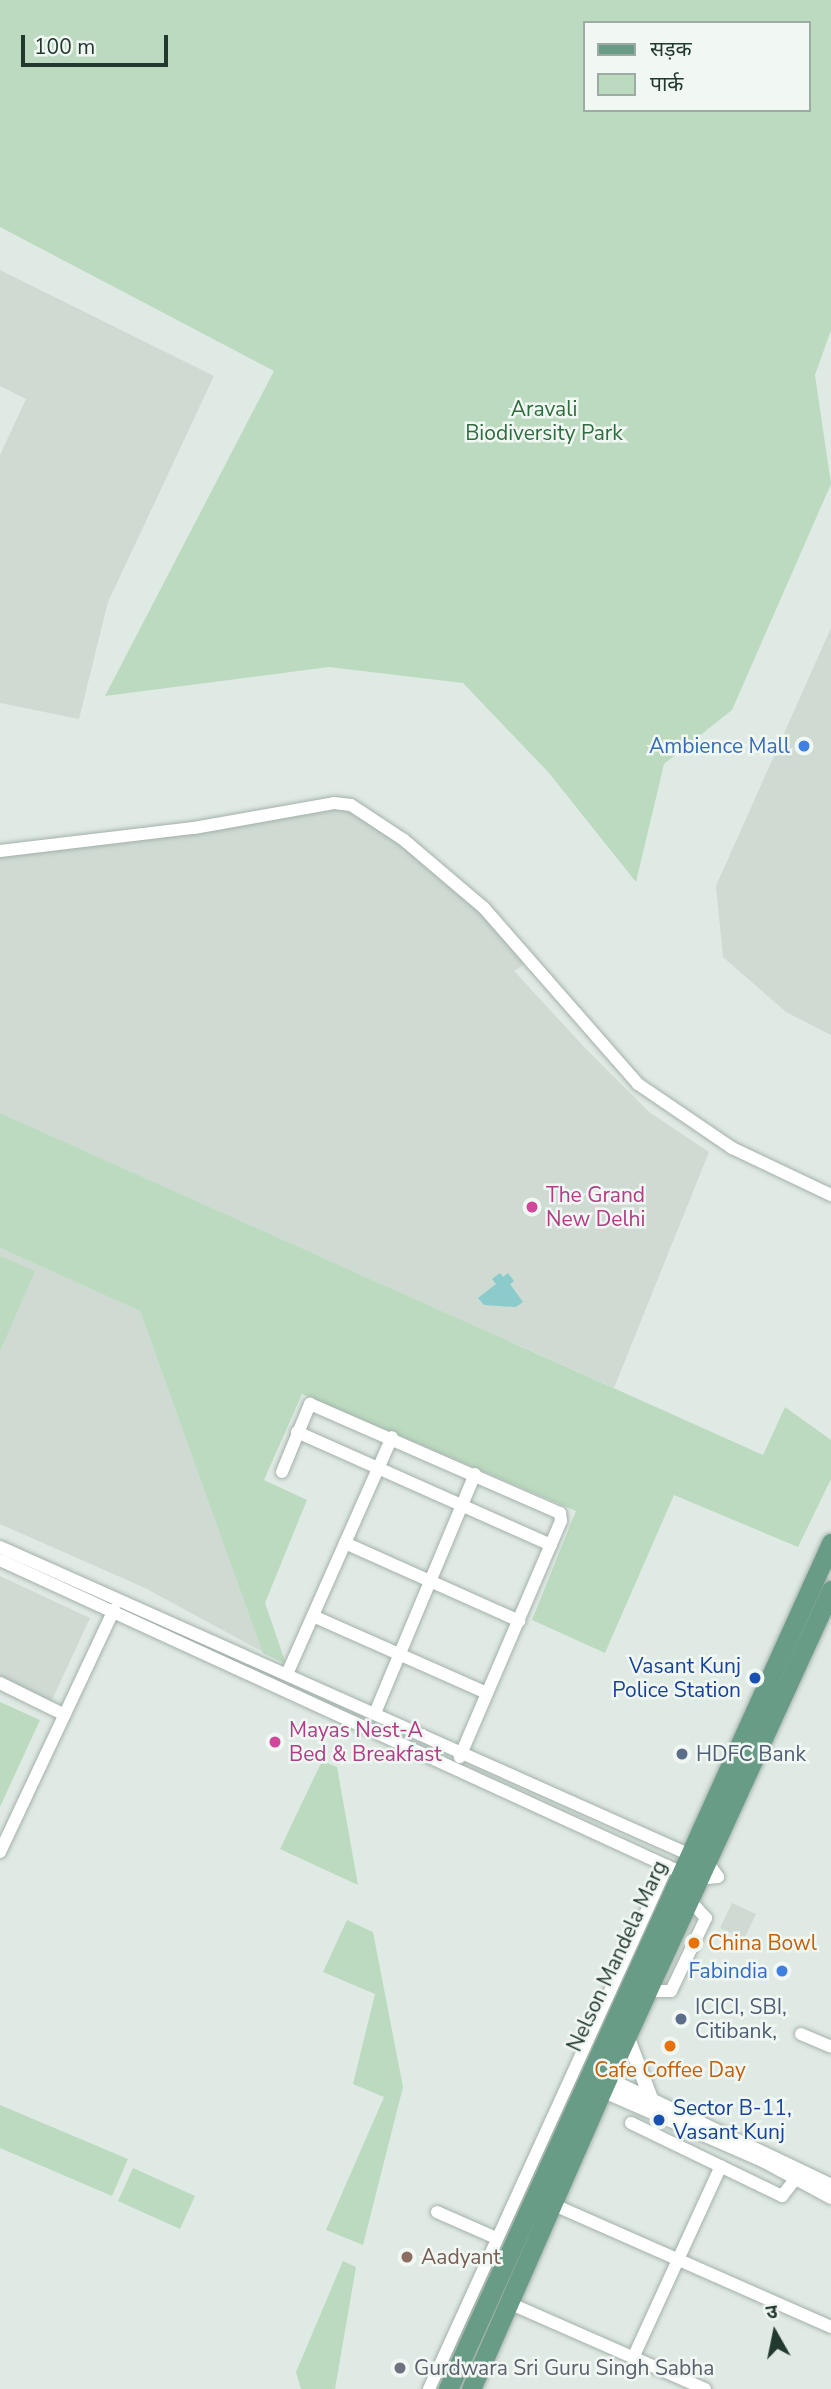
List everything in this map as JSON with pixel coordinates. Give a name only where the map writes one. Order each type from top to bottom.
[{"type":"main road","name":"Nelson Mandela Marg","points":[[471,2389],[552,2204],[598,2079],[624,1977],[831,1543]]},
{"type":"main road","name":"Nelson Mandela Marg","points":[[448,2389],[598,2079],[627,2036],[831,1590]]},
{"type":"street","points":[[0,851],[194,828],[334,803],[351,805],[404,840],[484,908],[638,1084],[723,1143],[831,1195]]},
{"type":"street","points":[[282,1472],[310,1404],[558,1510],[561,1521],[456,1765]]},
{"type":"street","points":[[297,1432],[551,1545]]},
{"type":"street","points":[[287,1674],[392,1437]]},
{"type":"street","points":[[375,1713],[475,1474]]},
{"type":"street","points":[[345,1543],[519,1620]]},
{"type":"street","points":[[0,1547],[462,1751],[679,1864],[704,1871]]},
{"type":"street","points":[[0,1560],[679,1864],[704,1871]]},
{"type":"street","points":[[0,1852],[114,1611]]},
{"type":"street","points":[[313,1616],[487,1693]]},
{"type":"street","points":[[0,1683],[65,1715]]},
{"type":"street","points":[[335,1712],[338,1696]]},
{"type":"street","points":[[801,2034],[831,2047]]},
{"type":"street","points":[[627,2036],[652,2101]]},
{"type":"street","points":[[598,2079],[795,2165],[831,2186]]},
{"type":"street","points":[[598,2079],[680,2124],[797,2177],[831,2197]]},
{"type":"street","points":[[429,2389],[496,2238],[598,2079]]},
{"type":"street","points":[[631,2123],[782,2196],[797,2177]]},
{"type":"street","points":[[672,2142],[680,2124]]},
{"type":"street","points":[[633,2358],[721,2166]]},
{"type":"street","points":[[552,2204],[831,2327]]},
{"type":"street","points":[[437,2212],[496,2238]]},
{"type":"street","points":[[509,2303],[705,2389]]},
{"type":"shaded area","points":[[0,270],[214,376],[108,602],[79,719],[0,703],[0,455],[26,399],[0,386]]},
{"type":"shaded area","points":[[831,628],[831,1035],[786,1012],[723,957],[716,886]]},
{"type":"shaded area","points":[[334,803],[387,827],[490,916],[529,961],[514,971],[586,1049],[649,1112],[709,1152],[614,1388],[0,1113],[0,852]]},
{"type":"shaded area","points":[[0,1248],[140,1311],[263,1652],[145,1588],[0,1524]]},
{"type":"shaded area","points":[[0,1576],[90,1618],[51,1702],[0,1678]]},
{"type":"shaded area","points":[[732,1903],[756,1914],[744,1939],[720,1928]]},
{"type":"green space","name":"Aravali Biodiversity Park","points":[[0,0],[831,0],[831,330],[815,375],[831,484],[732,710],[664,764],[636,882],[549,773],[463,683],[329,667],[105,696],[274,371],[0,227]]},
{"type":"green space","points":[[0,1113],[763,1455],[785,1407],[831,1440],[831,1479],[798,1547],[674,1495],[605,1653],[532,1620],[576,1511],[302,1394],[264,1480],[307,1500],[265,1603],[286,1664],[263,1653],[140,1311],[0,1248]]},
{"type":"green space","points":[[0,1256],[35,1271],[0,1351]]},
{"type":"green space","points":[[0,1702],[40,1720],[0,1807]]},
{"type":"green space","points":[[322,1761],[337,1767],[358,1885],[280,1849]]},
{"type":"green space","points":[[347,1920],[373,1932],[403,2087],[363,2245],[326,2230],[384,2097],[353,2084],[375,1994],[323,1972]]},
{"type":"green space","points":[[0,2105],[128,2159],[112,2196],[0,2148]]},
{"type":"green space","points":[[133,2168],[195,2196],[180,2229],[118,2201]]},
{"type":"green space","points":[[343,2261],[356,2267],[335,2389],[301,2389],[296,2372]]},
{"type":"water","points":[[500,1273],[503,1277],[508,1273],[514,1281],[510,1284],[523,1302],[516,1307],[484,1305],[478,1298],[496,1284],[492,1279]]},
{"type":"place","name":"Ambience Mall","points":[[804,746]]},
{"type":"place","name":"The Grand New Delhi","points":[[532,1207]]},
{"type":"place","name":"Vasant Kunj Police Station","points":[[755,1678]]},
{"type":"place","name":"Mayas Nest-A Bed & Breakfast","points":[[275,1742]]},
{"type":"place","name":"HDFC Bank","points":[[682,1754]]},
{"type":"place","name":"China Bowl","points":[[694,1943]]},
{"type":"place","name":"Fabindia","points":[[782,1971]]},
{"type":"place","name":"ICICI, SBI, Citibank,","points":[[681,2019]]},
{"type":"place","name":"Cafe Coffee Day","points":[[670,2046]]},
{"type":"place","name":"Sector B-11, Vasant Kunj","points":[[659,2120]]},
{"type":"place","name":"Aadyant","points":[[407,2257]]},
{"type":"place","name":"Gurdwara Sri Guru Singh Sabha","points":[[400,2368]]}]
